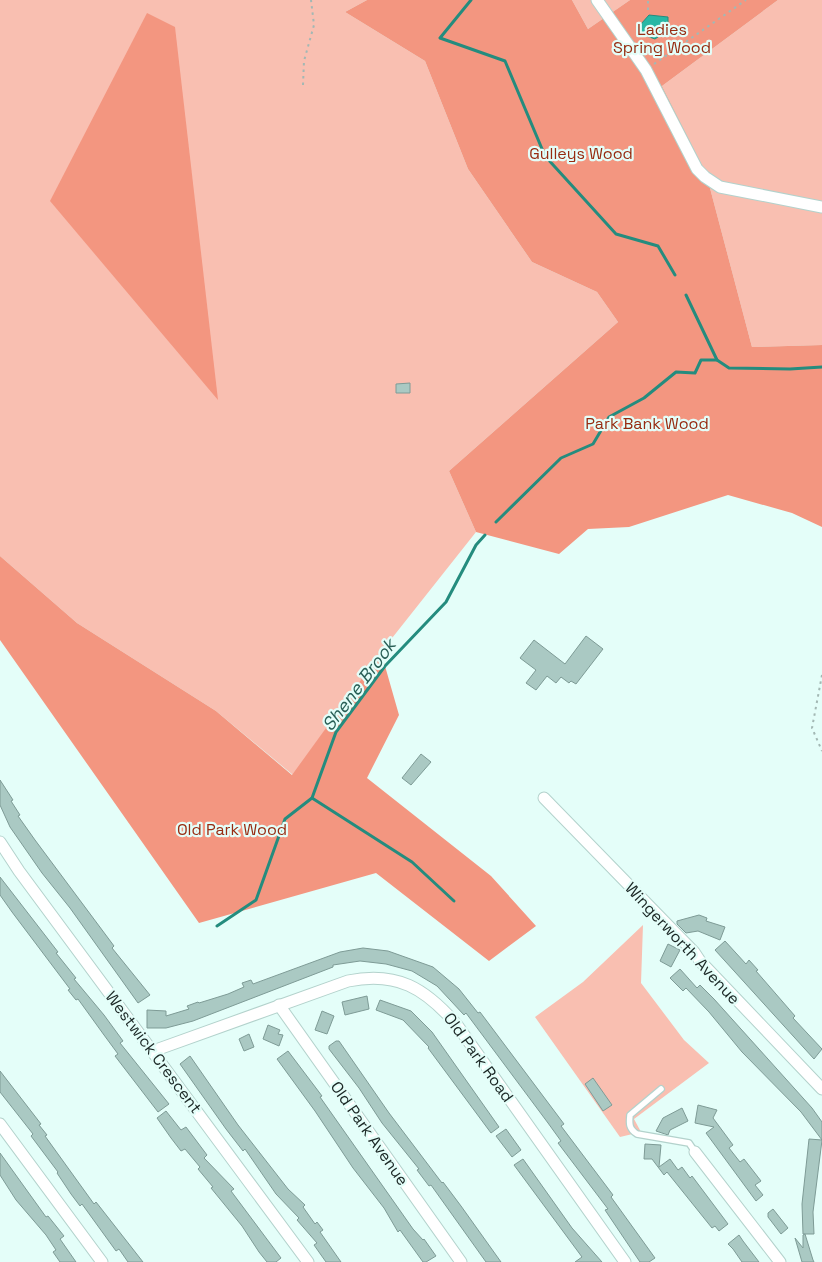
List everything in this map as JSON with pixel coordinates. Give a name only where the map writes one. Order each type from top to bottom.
[{"type":"street","points":[[597,0],[646,70],[697,169],[705,177],[720,187],[822,208]]},
{"type":"street","name":"Wingerworth Avenue","points":[[544,798],[694,952],[700,961],[822,1089]]},
{"type":"street","name":"Westwick Crescent","points":[[0,842],[308,1262]]},
{"type":"street","name":"Old Park Road","points":[[153,1052],[279,1004],[365,977],[395,980],[427,994],[457,1025],[625,1262]]},
{"type":"street","name":"Old Park Avenue","points":[[279,1004],[461,1262]]},
{"type":"street","points":[[0,1124],[102,1262]]},
{"type":"street","points":[[695,1152],[780,1262]]},
{"type":"lane","points":[[661,1089],[630,1115],[628,1124],[637,1134],[689,1143],[695,1152]]},
{"type":"path","points":[[303,85],[304,61],[314,25],[311,0]]},
{"type":"path","points":[[648,0],[648,10]]},
{"type":"path","points":[[646,70],[746,0]]},
{"type":"path","points":[[822,675],[812,728],[822,751]]},
{"type":"shaded area","points":[[0,0],[367,0],[345,12],[425,61],[468,169],[532,262],[597,292],[618,322],[449,471],[476,532],[381,652],[293,775],[216,711],[77,623],[0,556]]},
{"type":"shaded area","points":[[572,0],[630,0],[588,29]]},
{"type":"shaded area","points":[[778,0],[822,0],[822,345],[752,347],[706,173],[662,86]]},
{"type":"shaded area","points":[[649,15],[668,17],[668,30],[655,39],[641,34],[641,24]]},
{"type":"shaded area","points":[[643,925],[641,983],[684,1040],[709,1063],[634,1119],[641,1132],[620,1137],[535,1017],[583,982]]},
{"type":"green space","points":[[367,0],[572,0],[588,29],[630,0],[778,0],[662,86],[706,173],[752,347],[822,345],[822,527],[792,513],[728,495],[629,527],[588,529],[559,554],[476,532],[449,471],[618,322],[597,292],[532,262],[468,169],[425,61],[345,12]]},
{"type":"green space","points":[[147,13],[175,27],[218,400],[50,201]]},
{"type":"green space","name":"Old Park Wood","points":[[0,556],[77,623],[216,711],[292,775],[381,652],[399,715],[367,778],[491,876],[536,926],[489,961],[376,873],[199,923],[0,640]]},
{"type":"building","points":[[410,383],[410,393],[396,393],[396,384]]},
{"type":"building","points":[[586,636],[603,649],[576,684],[571,681],[569,683],[561,677],[556,683],[547,676],[536,690],[526,683],[536,670],[520,658],[534,640],[565,664]]},
{"type":"building","points":[[421,754],[431,762],[411,785],[402,778]]},
{"type":"building","points":[[0,780],[13,800],[11,801],[20,815],[18,816],[114,946],[112,948],[150,995],[138,1003],[10,827],[0,805]]},
{"type":"building","points":[[0,877],[58,952],[56,953],[76,978],[74,979],[123,1041],[120,1043],[169,1104],[158,1112],[115,1056],[118,1054],[78,999],[76,1000],[68,990],[70,989],[0,895]]},
{"type":"building","points":[[699,915],[707,918],[706,921],[725,927],[720,940],[698,931],[686,933],[677,924],[677,921]]},
{"type":"building","points":[[725,941],[746,964],[749,960],[758,970],[756,971],[795,1016],[793,1018],[822,1049],[814,1059],[715,950]]},
{"type":"building","points":[[668,944],[680,950],[671,967],[660,961]]},
{"type":"building","points":[[363,948],[388,951],[433,967],[459,989],[478,1013],[480,1012],[564,1124],[561,1126],[613,1195],[611,1197],[655,1258],[649,1262],[640,1262],[605,1210],[608,1209],[558,1143],[561,1141],[466,1013],[464,1015],[437,986],[412,971],[386,964],[360,961],[333,965],[333,967],[193,1021],[166,1028],[147,1028],[147,1010],[166,1011],[166,1016],[189,1009],[187,1006],[198,1002],[228,994],[244,987],[242,983],[251,980],[253,984],[340,952]]},
{"type":"building","points":[[680,969],[697,988],[700,985],[714,999],[812,1108],[822,1122],[822,1140],[801,1112],[742,1052],[709,1012],[686,988],[683,991],[670,978]]},
{"type":"building","points":[[367,996],[369,1009],[345,1015],[342,1002]]},
{"type":"building","points":[[380,1000],[411,1011],[432,1032],[499,1127],[491,1133],[429,1047],[403,1020],[376,1010]]},
{"type":"building","points":[[322,1011],[334,1016],[327,1034],[315,1030]]},
{"type":"building","points":[[268,1025],[280,1030],[278,1034],[283,1035],[279,1046],[263,1039]]},
{"type":"building","points":[[249,1034],[254,1047],[244,1051],[239,1039]]},
{"type":"building","points":[[339,1041],[389,1113],[443,1182],[501,1262],[486,1262],[431,1185],[429,1186],[417,1170],[419,1169],[382,1123],[359,1088],[329,1049],[329,1046]]},
{"type":"building","points":[[288,1051],[322,1096],[320,1097],[413,1229],[424,1239],[436,1256],[423,1262],[400,1230],[398,1232],[384,1208],[353,1168],[277,1059]]},
{"type":"building","points":[[190,1056],[238,1125],[288,1189],[305,1205],[303,1207],[315,1224],[317,1222],[323,1230],[320,1232],[341,1262],[326,1262],[314,1245],[317,1243],[297,1220],[299,1218],[276,1194],[245,1149],[243,1151],[226,1129],[180,1064]]},
{"type":"building","points":[[0,1071],[41,1124],[39,1125],[47,1135],[45,1136],[94,1204],[96,1202],[143,1262],[128,1262],[119,1249],[116,1251],[82,1204],[80,1206],[71,1194],[58,1172],[31,1136],[33,1134],[0,1092]]},
{"type":"building","points":[[593,1078],[612,1105],[603,1111],[585,1084]]},
{"type":"building","points":[[698,1105],[717,1110],[713,1118],[733,1145],[729,1148],[740,1162],[744,1159],[761,1181],[755,1185],[763,1195],[756,1201],[706,1133],[714,1127],[695,1123]]},
{"type":"building","points":[[682,1108],[688,1121],[670,1130],[668,1135],[656,1131],[663,1118]]},
{"type":"building","points":[[166,1111],[181,1130],[186,1127],[207,1155],[204,1158],[234,1189],[231,1191],[281,1258],[276,1262],[267,1262],[242,1226],[211,1188],[213,1187],[198,1169],[200,1167],[185,1149],[181,1151],[171,1138],[157,1118]]},
{"type":"building","points":[[506,1129],[521,1150],[512,1157],[496,1136]]},
{"type":"building","points":[[809,1139],[822,1140],[813,1212],[814,1234],[803,1234],[802,1204]]},
{"type":"building","points":[[645,1144],[661,1145],[659,1167],[670,1159],[678,1170],[682,1167],[690,1178],[692,1176],[728,1224],[719,1231],[715,1226],[712,1228],[667,1172],[664,1175],[652,1159],[644,1159]]},
{"type":"building","points":[[0,1153],[46,1217],[48,1216],[64,1236],[60,1239],[76,1262],[60,1262],[53,1252],[56,1250],[46,1235],[16,1200],[0,1175]]},
{"type":"building","points":[[523,1159],[572,1228],[602,1262],[575,1262],[582,1257],[514,1165]]},
{"type":"building","points":[[773,1209],[788,1228],[781,1234],[768,1217],[768,1213]]},
{"type":"building","points":[[805,1234],[814,1262],[802,1262],[795,1238],[803,1248],[803,1235]]},
{"type":"building","points":[[739,1235],[759,1262],[742,1262],[728,1244]]},
{"type":"waterway","name":"Shene Brook","points":[[471,0],[440,38],[505,61],[545,156],[616,234],[658,246],[675,275]]},
{"type":"waterway","name":"Shene Brook","points":[[686,295],[717,360],[729,368],[790,369],[822,367]]},
{"type":"waterway","name":"Shene Brook","points":[[496,522],[561,458],[593,444],[609,417],[644,398],[676,372],[695,373],[701,360],[717,360]]},
{"type":"waterway","name":"Shene Brook","points":[[217,926],[256,900],[285,819],[312,798],[336,732],[385,666],[446,602],[476,545],[485,535]]},
{"type":"waterway","points":[[312,798],[412,862],[454,901]]},
{"type":"park label","name":"Ladies Spring Wood","points":[[662,38]]},
{"type":"park label","name":"Gulleys Wood","points":[[581,153]]},
{"type":"park label","name":"Park Bank Wood","points":[[647,423]]}]
